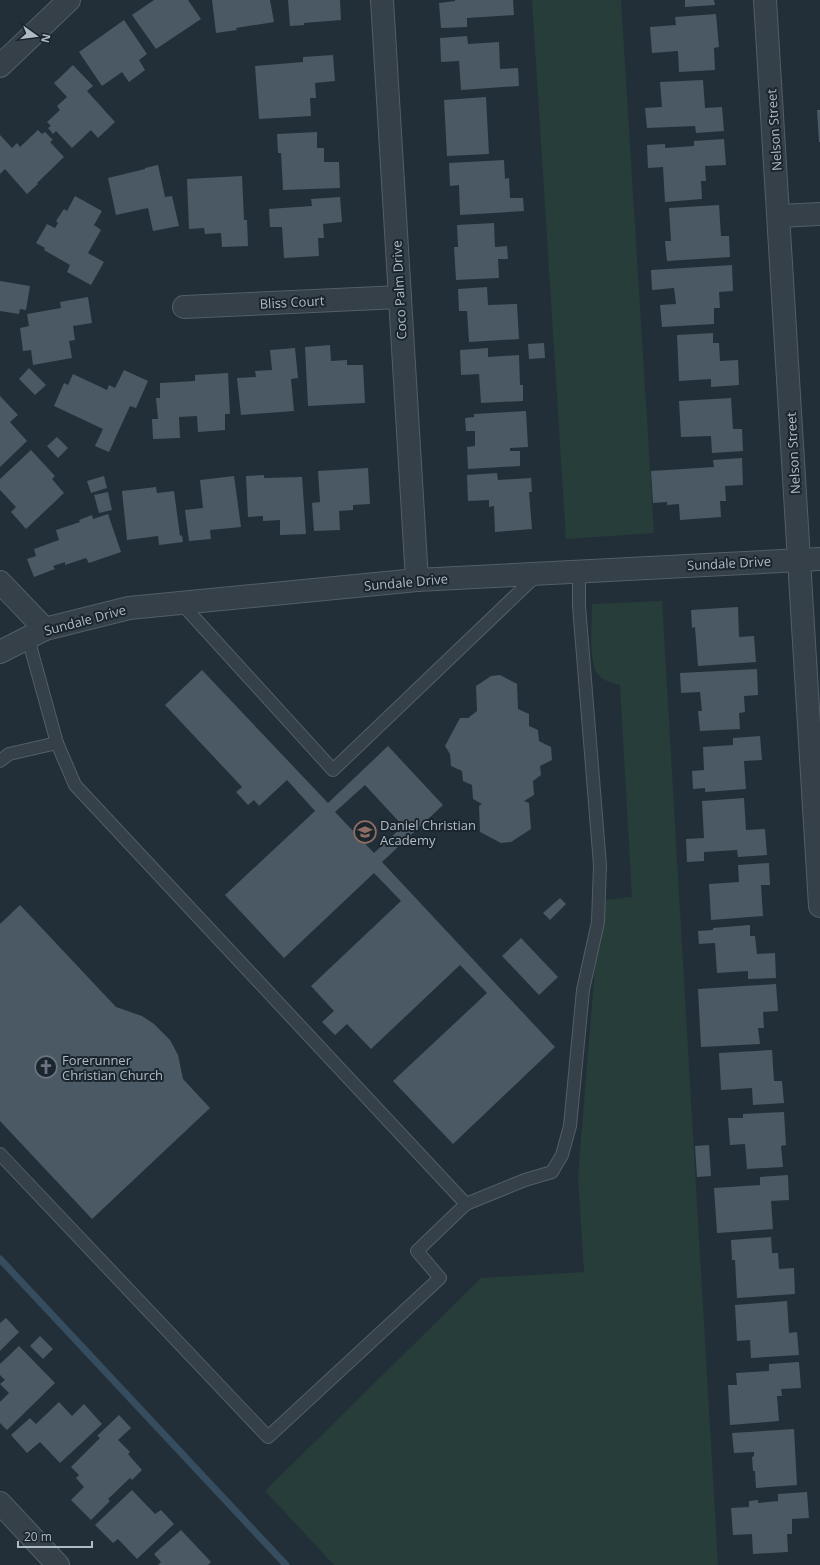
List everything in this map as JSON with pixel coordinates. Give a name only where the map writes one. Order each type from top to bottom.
[{"type":"street","points":[[0,66],[69,0]]},
{"type":"street","name":"Coco Palm Drive","points":[[382,0],[417,580]]},
{"type":"street","name":"Nelson Street","points":[[765,0],[779,216],[810,559],[820,906]]},
{"type":"street","points":[[779,216],[820,214]]},
{"type":"street","name":"Bliss Court","points":[[184,307],[400,297]]},
{"type":"street","name":"Sundale Drive","points":[[0,652],[36,634],[129,608],[417,580],[810,559]]},
{"type":"street","points":[[0,582],[36,634]]},
{"type":"street","points":[[0,1503],[58,1565]]},
{"type":"lane","points":[[0,1154],[268,1437],[440,1278],[417,1251],[466,1204],[525,1180],[552,1172],[562,1155],[570,1126],[583,990],[598,922],[600,865],[579,606],[579,572]]},
{"type":"lane","points":[[181,603],[333,770],[538,574]]},
{"type":"lane","points":[[36,634],[57,743],[75,786],[466,1204]]},
{"type":"lane","points":[[0,761],[9,754],[57,743]]},
{"type":"green space","points":[[532,0],[621,0],[654,533],[566,539]]},
{"type":"green space","points":[[662,601],[718,1565],[334,1565],[265,1491],[481,1278],[584,1272],[578,1176],[595,968],[605,900],[632,897],[620,685],[603,679],[596,672],[592,658],[592,604]]},
{"type":"building","points":[[154,0],[188,0],[201,19],[156,49],[132,15]]},
{"type":"building","points":[[212,0],[270,0],[274,22],[216,33]]},
{"type":"building","points":[[288,0],[340,0],[341,20],[304,23],[304,25],[290,26]]},
{"type":"building","points":[[455,0],[513,0],[514,15],[467,18],[467,27],[441,28],[439,3]]},
{"type":"building","points":[[685,0],[714,0],[715,5],[685,7]]},
{"type":"building","points":[[716,14],[719,47],[714,48],[715,70],[679,72],[678,51],[652,53],[650,27],[676,25],[675,17]]},
{"type":"building","points":[[124,20],[147,54],[139,60],[145,70],[129,82],[122,72],[102,86],[79,52]]},
{"type":"building","points":[[467,36],[468,44],[499,42],[500,69],[518,68],[519,86],[461,90],[459,61],[441,62],[440,38]]},
{"type":"building","points":[[333,55],[335,81],[315,83],[316,98],[310,98],[311,116],[259,119],[255,66],[303,62],[303,57]]},
{"type":"building","points":[[73,65],[93,86],[87,91],[115,122],[98,138],[91,130],[72,148],[56,131],[53,134],[48,128],[51,126],[47,122],[60,110],[57,106],[67,97],[54,83]]},
{"type":"building","points":[[703,80],[705,108],[722,107],[724,131],[696,133],[695,126],[647,128],[645,108],[662,107],[660,82]]},
{"type":"building","points":[[486,97],[489,154],[447,156],[444,100]]},
{"type":"building","points":[[817,110],[820,110],[820,142],[819,142]]},
{"type":"building","points":[[38,130],[42,134],[45,132],[53,140],[50,142],[64,157],[27,194],[5,169],[0,174],[0,135],[12,148],[17,143],[20,147]]},
{"type":"building","points":[[317,132],[317,148],[324,148],[324,162],[339,162],[340,188],[283,190],[281,153],[278,153],[277,134]]},
{"type":"building","points":[[724,139],[726,165],[705,166],[706,181],[701,181],[702,199],[665,202],[663,167],[648,168],[647,145],[665,144],[665,148],[694,146],[694,141]]},
{"type":"building","points":[[504,160],[505,179],[509,178],[510,198],[523,198],[524,211],[460,215],[459,185],[450,186],[449,163]]},
{"type":"building","points":[[158,165],[165,197],[172,196],[179,226],[153,231],[148,208],[116,215],[108,178]]},
{"type":"building","points":[[242,176],[244,220],[247,220],[248,246],[222,247],[221,233],[205,234],[204,228],[189,229],[187,179]]},
{"type":"building","points":[[75,196],[102,211],[94,225],[101,230],[88,253],[104,262],[91,285],[67,272],[70,265],[44,250],[45,248],[36,243],[47,224],[55,228],[58,223],[56,221],[64,209],[67,211]]},
{"type":"building","points":[[340,197],[342,222],[323,224],[324,238],[318,238],[319,256],[284,258],[282,227],[270,227],[269,209],[312,206],[311,199]]},
{"type":"building","points":[[719,205],[721,236],[729,236],[730,257],[667,261],[665,241],[671,241],[669,208]]},
{"type":"building","points":[[494,223],[495,247],[507,246],[508,259],[498,259],[499,278],[456,280],[454,247],[458,247],[457,225]]},
{"type":"building","points":[[732,265],[733,291],[719,292],[720,308],[714,308],[714,324],[662,327],[660,305],[676,304],[674,288],[652,290],[651,270]]},
{"type":"building","points":[[0,281],[30,286],[26,310],[20,309],[19,314],[0,311]]},
{"type":"building","points":[[487,287],[488,305],[517,304],[519,339],[469,342],[467,311],[459,311],[458,289]]},
{"type":"building","points":[[88,297],[92,323],[73,326],[75,340],[69,341],[72,358],[33,365],[31,350],[23,351],[20,328],[29,326],[27,314],[61,308],[60,302]]},
{"type":"building","points":[[713,333],[713,343],[719,343],[720,361],[738,360],[739,385],[711,387],[711,379],[679,381],[677,335]]},
{"type":"building","points":[[544,343],[545,358],[529,359],[528,344]]},
{"type":"building","points":[[330,345],[331,361],[347,360],[347,365],[363,365],[365,403],[308,406],[305,347]]},
{"type":"building","points":[[295,348],[298,378],[291,379],[294,411],[241,415],[237,378],[256,377],[255,371],[272,370],[270,350]]},
{"type":"building","points":[[488,348],[488,357],[519,355],[520,385],[523,385],[523,401],[481,403],[479,374],[461,375],[460,350]]},
{"type":"building","points":[[29,368],[46,385],[35,395],[19,379]]},
{"type":"building","points":[[124,370],[148,381],[136,408],[130,406],[109,452],[95,446],[103,429],[54,406],[64,383],[68,385],[73,374],[107,390],[109,385],[115,388]]},
{"type":"building","points":[[228,373],[230,414],[225,414],[225,430],[198,432],[197,416],[179,417],[180,438],[153,439],[152,419],[158,419],[156,398],[160,398],[160,383],[195,381],[195,375]]},
{"type":"building","points":[[0,396],[18,415],[10,422],[27,441],[0,467]]},
{"type":"building","points":[[731,398],[733,429],[742,429],[743,451],[712,453],[711,436],[681,437],[679,401]]},
{"type":"building","points":[[526,411],[528,447],[510,448],[510,451],[520,451],[520,466],[468,469],[467,447],[475,446],[475,431],[466,431],[465,418],[474,417],[474,414]]},
{"type":"building","points":[[57,437],[68,448],[58,458],[47,446]]},
{"type":"building","points":[[31,450],[55,476],[52,479],[64,493],[26,529],[11,512],[16,507],[0,490],[0,479]]},
{"type":"building","points":[[742,458],[743,485],[725,486],[726,501],[720,501],[721,517],[680,520],[679,504],[667,505],[667,502],[653,503],[651,471],[714,467],[713,460]]},
{"type":"building","points":[[368,468],[370,504],[353,505],[353,510],[339,511],[340,530],[314,531],[312,503],[320,502],[318,471]]},
{"type":"building","points":[[497,473],[498,480],[531,478],[532,492],[529,492],[532,529],[495,532],[494,506],[489,507],[489,500],[468,501],[467,475]]},
{"type":"building","points":[[264,475],[264,478],[302,477],[306,534],[280,535],[280,520],[263,521],[263,516],[248,517],[246,476]]},
{"type":"building","points":[[104,476],[107,488],[91,493],[87,481]]},
{"type":"building","points":[[234,476],[241,527],[210,530],[211,539],[189,541],[185,510],[203,508],[200,480]]},
{"type":"building","points":[[156,487],[157,493],[174,491],[180,536],[182,535],[183,542],[159,545],[158,536],[127,540],[122,491]]},
{"type":"building","points":[[108,492],[112,510],[99,513],[94,495]]},
{"type":"building","points":[[108,514],[121,552],[89,563],[86,558],[65,565],[65,562],[53,566],[55,569],[34,577],[27,559],[36,556],[34,549],[59,540],[56,530],[80,522],[79,520],[92,515],[93,519]]},
{"type":"building","points":[[738,607],[739,637],[754,636],[756,662],[698,666],[695,627],[692,628],[691,610]]},
{"type":"building","points":[[757,669],[758,695],[744,696],[745,712],[739,713],[740,729],[700,731],[698,711],[702,711],[700,692],[681,693],[680,673]]},
{"type":"building","points":[[202,670],[328,803],[388,746],[443,805],[382,862],[555,1047],[453,1144],[393,1081],[487,993],[460,965],[371,1049],[347,1024],[335,1035],[322,1022],[334,1011],[311,986],[401,901],[374,873],[284,958],[225,895],[315,811],[287,780],[259,806],[254,800],[248,805],[236,792],[242,787],[165,705]],"holes":[[[365,785],[403,826],[374,853],[335,812]]]},
{"type":"building","points":[[500,675],[517,684],[518,709],[529,714],[529,726],[538,730],[539,741],[551,747],[552,760],[540,766],[541,775],[533,781],[534,795],[524,801],[529,803],[531,829],[511,842],[501,843],[480,832],[479,806],[482,804],[473,799],[472,785],[463,781],[462,771],[451,766],[450,754],[445,746],[460,718],[468,718],[477,711],[476,686],[491,676]]},
{"type":"building","points":[[760,736],[762,760],[744,761],[746,789],[705,792],[705,788],[693,789],[692,771],[704,770],[703,747],[733,745],[733,738]]},
{"type":"building","points":[[744,798],[746,830],[765,829],[767,855],[738,857],[737,850],[704,852],[704,861],[687,862],[686,839],[704,838],[702,801]]},
{"type":"building","points":[[769,863],[770,885],[761,885],[763,916],[711,920],[709,884],[739,882],[738,865]]},
{"type":"building","points":[[560,898],[566,904],[550,920],[543,913]]},
{"type":"building","points":[[20,905],[116,1007],[142,1016],[154,1024],[170,1040],[178,1055],[183,1079],[210,1108],[92,1219],[0,1121],[0,924]]},
{"type":"building","points":[[750,925],[750,936],[755,936],[757,954],[775,953],[776,978],[748,979],[748,971],[717,973],[715,943],[699,944],[698,931],[713,930],[713,928]]},
{"type":"building","points":[[521,938],[558,977],[539,995],[502,956]]},
{"type":"building","points":[[776,984],[778,1011],[763,1012],[764,1028],[758,1028],[760,1044],[701,1047],[698,989]]},
{"type":"building","points":[[772,1050],[774,1081],[782,1081],[784,1103],[753,1105],[752,1088],[721,1090],[719,1053]]},
{"type":"building","points":[[784,1112],[786,1145],[781,1146],[783,1167],[747,1169],[745,1144],[730,1145],[728,1118],[743,1118],[743,1114]]},
{"type":"building","points":[[709,1145],[711,1176],[697,1177],[695,1146]]},
{"type":"building","points":[[788,1175],[789,1200],[771,1201],[773,1229],[717,1233],[714,1188],[760,1185],[760,1177]]},
{"type":"building","points":[[771,1237],[772,1253],[778,1253],[779,1269],[794,1268],[795,1294],[737,1298],[735,1260],[732,1260],[731,1240]]},
{"type":"building","points":[[787,1301],[789,1333],[797,1332],[799,1355],[751,1358],[750,1340],[737,1341],[735,1305]]},
{"type":"building","points":[[6,1318],[19,1332],[0,1351],[0,1323]]},
{"type":"building","points":[[40,1336],[53,1349],[43,1359],[30,1346]]},
{"type":"building","points":[[19,1346],[55,1383],[7,1430],[0,1423],[0,1402],[9,1393],[0,1384],[5,1380],[0,1375],[0,1364]]},
{"type":"building","points":[[799,1362],[801,1388],[781,1389],[782,1396],[777,1396],[779,1421],[730,1425],[728,1385],[737,1385],[736,1373],[769,1371],[769,1364]]},
{"type":"building","points":[[59,1402],[72,1416],[84,1404],[102,1424],[60,1463],[40,1442],[27,1453],[11,1435],[30,1418],[36,1424]]},
{"type":"building","points":[[119,1415],[131,1428],[118,1440],[130,1452],[128,1454],[142,1470],[132,1480],[130,1478],[108,1499],[110,1501],[91,1520],[71,1500],[84,1487],[76,1478],[79,1475],[71,1467],[100,1438],[97,1436]]},
{"type":"building","points":[[794,1429],[797,1485],[756,1488],[752,1457],[754,1456],[754,1452],[734,1453],[732,1433]]},
{"type":"building","points":[[132,1490],[155,1514],[161,1510],[174,1524],[137,1559],[118,1539],[113,1543],[95,1525]]},
{"type":"building","points":[[807,1492],[809,1518],[792,1519],[792,1534],[787,1534],[788,1552],[753,1554],[752,1534],[733,1535],[731,1508],[749,1507],[749,1501],[758,1500],[758,1503],[778,1501],[778,1494]]},
{"type":"building","points":[[181,1530],[211,1562],[208,1565],[158,1565],[161,1562],[154,1554]]},
{"type":"waterway","points":[[0,1259],[286,1565]]},
{"type":"place","name":"Daniel Christian Academy","points":[[365,832]]},
{"type":"place","name":"Forerunner Christian Church","points":[[46,1067]]}]
